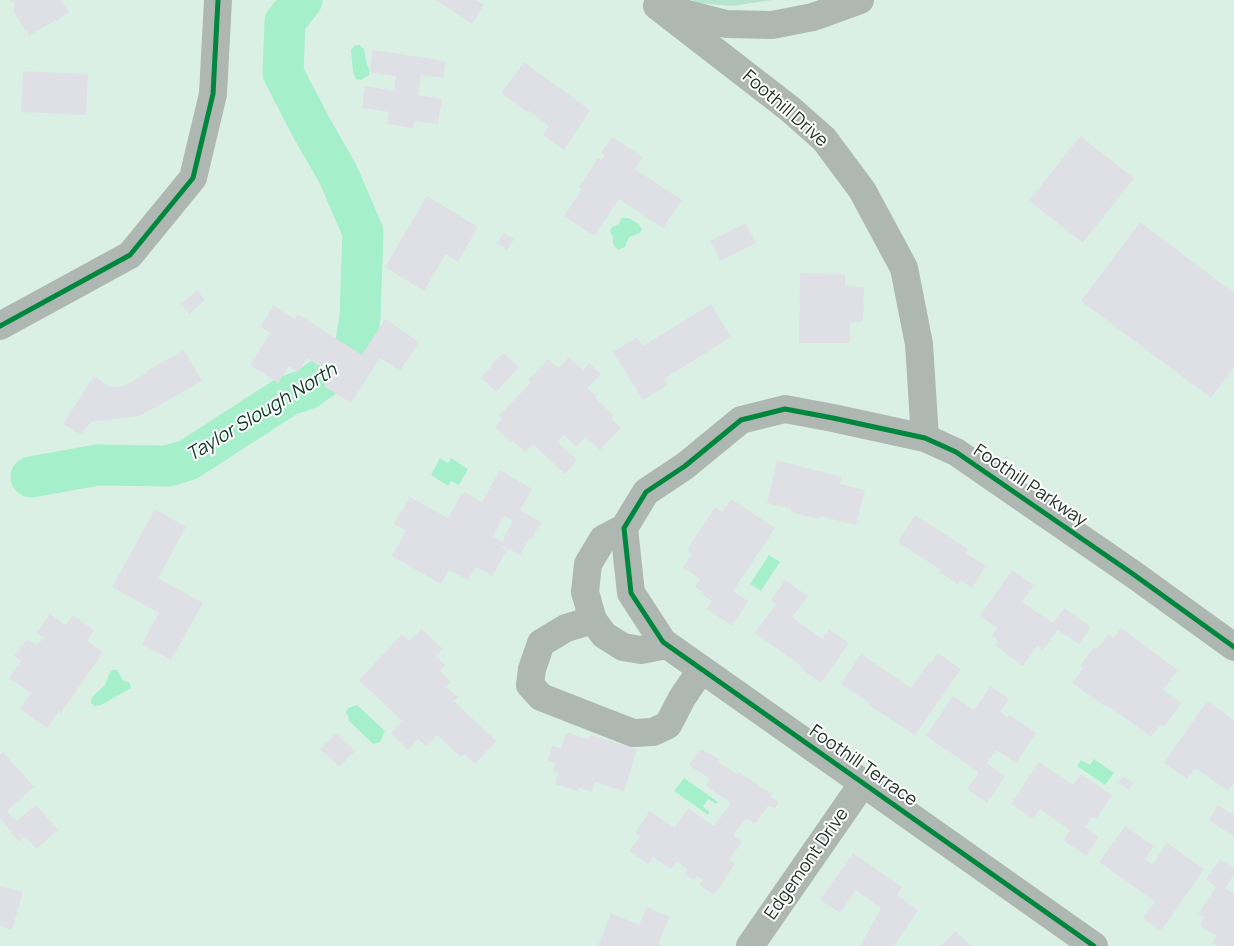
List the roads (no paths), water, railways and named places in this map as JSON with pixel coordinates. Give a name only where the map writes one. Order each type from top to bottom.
[{"type":"street","points":[[0,326],[130,255],[192,178],[213,94],[218,0]]},
{"type":"street","points":[[652,3],[726,24],[772,25],[813,18],[860,0]]},
{"type":"street","name":"Foothill Drive","points":[[652,3],[790,109],[824,138],[862,190],[904,268],[920,344],[925,438]]},
{"type":"street","name":"Foothill Parkway","points":[[624,528],[646,492],[684,466],[741,420],[785,409],[834,418],[925,438],[956,452],[1133,574],[1234,647]]},
{"type":"street","points":[[624,528],[603,539],[588,564],[585,592],[593,620],[604,635],[623,647],[641,650],[667,644]]},
{"type":"street","name":"Foothill Terrace","points":[[624,528],[631,593],[663,642],[1094,946]]},
{"type":"street","points":[[593,620],[566,628],[541,642],[532,669],[530,684],[541,696],[633,733],[653,732],[668,725],[682,698],[701,670]]},
{"type":"street","name":"Edgemont Drive","points":[[750,946],[864,783]]},
{"type":"waterway","name":"Taylor Slough North","points":[[31,477],[97,465],[168,466],[188,460],[287,396],[307,389],[342,364],[355,347],[360,318],[363,232],[338,174],[283,73],[285,22],[302,0]]}]
